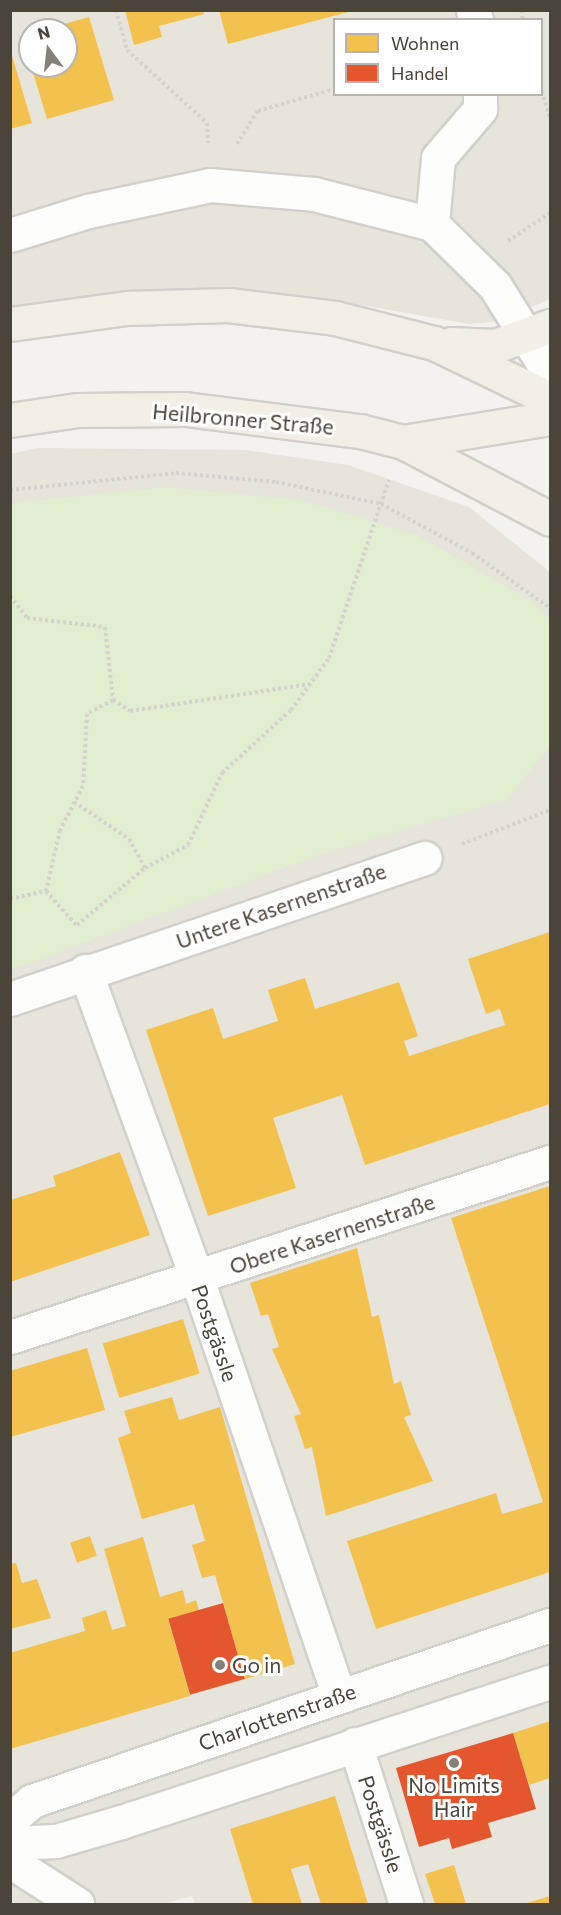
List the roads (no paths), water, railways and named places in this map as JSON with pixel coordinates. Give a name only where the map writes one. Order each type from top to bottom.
[{"type":"main road","points":[[10,324],[127,308],[228,305],[335,318],[434,343],[495,346],[539,332]]},
{"type":"main road","points":[[434,343],[550,399]]},
{"type":"main road","name":"Heilbronner Straße","points":[[10,420],[78,410],[185,410],[360,430],[403,442]]},
{"type":"main road","points":[[403,442],[550,418]]},
{"type":"main road","points":[[403,442],[550,519]]},
{"type":"street","points":[[432,224],[438,158],[480,109],[480,96]]},
{"type":"street","points":[[10,235],[88,211],[210,185],[314,194],[432,224],[539,332],[550,374]]},
{"type":"street","name":"Untere Kasernenstraße","points":[[10,999],[85,971],[424,858]]},
{"type":"street","name":"Postgässle","points":[[85,971],[197,1279],[339,1696]]},
{"type":"street","name":"Obere Kasernenstraße","points":[[10,1337],[197,1279],[550,1162]]},
{"type":"street","name":"Charlottenstraße","points":[[10,1820],[32,1801],[550,1625]]},
{"type":"street","points":[[10,1843],[56,1841],[550,1682]]},
{"type":"street","name":"Postgässle","points":[[355,1744],[406,1905]]},
{"type":"street","points":[[10,1861],[77,1905]]},
{"type":"place","name":"Go in","points":[[220,1665]]},
{"type":"place","name":"No Limits Hair","points":[[454,1763]]}]
